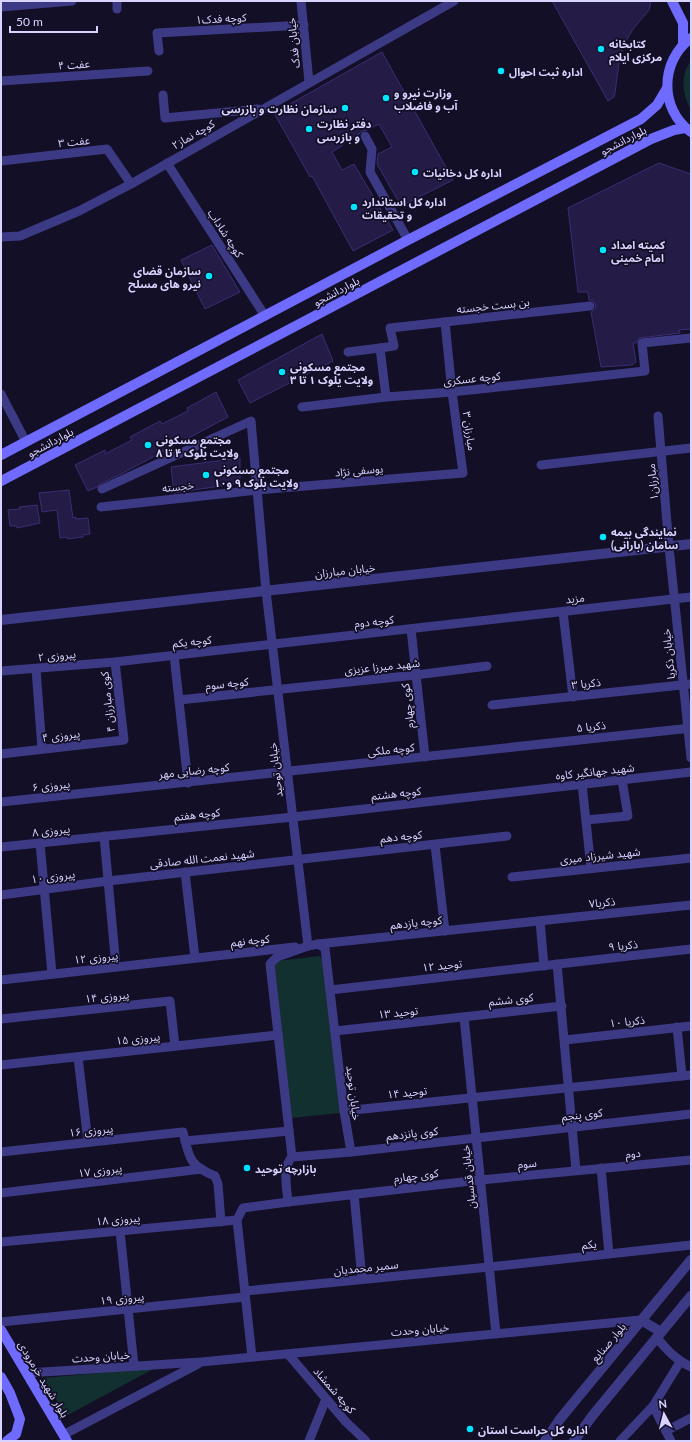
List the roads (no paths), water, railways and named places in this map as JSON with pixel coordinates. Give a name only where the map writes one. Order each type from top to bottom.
[{"type":"main road","points":[[672,1],[683,23],[687,41],[674,57],[668,72],[667,88],[670,102],[676,116],[688,130]]},
{"type":"main road","name":"بلواردانشجو","points":[[1,455],[641,119],[657,105],[667,88]]},
{"type":"main road","name":"بلواردانشجو","points":[[1,481],[652,139],[674,130],[688,130]]},
{"type":"main road","name":"بلوار شهید خرمرودی","points":[[1,1330],[65,1438]]},
{"type":"main road","points":[[1,1377],[10,1393],[20,1419],[16,1434],[7,1441]]},
{"type":"street","points":[[1,7],[72,1]]},
{"type":"street","name":"خیابان فدک","points":[[302,1],[309,82]]},
{"type":"street","name":"کوچه نماز۲","points":[[1,237],[20,236],[79,211],[131,184],[454,1]]},
{"type":"street","name":"کوچه فدک۱","points":[[159,51],[157,33],[304,25]]},
{"type":"street","name":"عفت ۴","points":[[1,80],[148,71]]},
{"type":"street","points":[[163,95],[166,118],[263,109]]},
{"type":"street","points":[[365,136],[372,149],[370,172],[408,240]]},
{"type":"street","name":"عفت ۳","points":[[1,161],[107,149],[131,184]]},
{"type":"street","name":"کوچه شاداب","points":[[167,164],[265,316]]},
{"type":"street","name":"بن بست خجسته","points":[[452,392],[445,322],[590,306]]},
{"type":"street","points":[[348,352],[394,346],[390,328],[445,322]]},
{"type":"street","name":"کوچه عسکری","points":[[302,407],[645,371],[642,343],[691,338]]},
{"type":"street","points":[[380,348],[386,397]]},
{"type":"street","name":"مبارزان ۳","points":[[452,392],[463,473]]},
{"type":"street","points":[[1,394],[26,442]]},
{"type":"street","name":"مبارزان۱","points":[[658,416],[669,546]]},
{"type":"street","points":[[102,489],[251,421],[266,591]]},
{"type":"street","points":[[541,465],[691,448]]},
{"type":"street","name":"یوسفی نژاد","points":[[257,490],[463,473]]},
{"type":"street","name":"خجسته","points":[[101,507],[257,490]]},
{"type":"street","name":"خیابان مبارزان","points":[[1,620],[691,544]]},
{"type":"street","name":"خیابان ذکریا","points":[[669,546],[674,599],[687,684],[691,758]]},
{"type":"street","name":"خیابان توحید","points":[[266,591],[308,946]]},
{"type":"street","name":"مزید","points":[[479,621],[691,597]]},
{"type":"street","points":[[563,612],[573,697]]},
{"type":"street","name":"کوچه دوم","points":[[272,644],[479,621]]},
{"type":"street","name":"کوی چهارم","points":[[411,629],[425,757]]},
{"type":"street","name":"کوچه یکم","points":[[115,662],[272,644]]},
{"type":"street","points":[[174,655],[188,783]]},
{"type":"street","name":"پیروزی ۲","points":[[1,671],[115,662]]},
{"type":"street","name":"کوی مبارزان ۴","points":[[115,662],[124,740]]},
{"type":"street","name":"شهید میرزا عزیزی","points":[[278,689],[487,666]]},
{"type":"street","points":[[36,669],[42,749]]},
{"type":"street","name":"ذکریا ۳","points":[[492,706],[687,684]]},
{"type":"street","name":"کوچه سوم","points":[[179,700],[278,689]]},
{"type":"street","name":"ذکریا ۵","points":[[497,749],[689,728]]},
{"type":"street","name":"پیروزی ۴","points":[[1,754],[124,740]]},
{"type":"street","name":"کوچه ملکی","points":[[288,772],[497,749]]},
{"type":"street","name":"کوچه رضایی مهر","points":[[103,792],[288,772]]},
{"type":"street","name":"شهید جهانگیر کاوه","points":[[502,793],[691,772]]},
{"type":"street","points":[[586,820],[628,816],[622,780]]},
{"type":"street","points":[[582,784],[591,868]]},
{"type":"street","name":"پیروزی ۶","points":[[1,802],[103,792]]},
{"type":"street","name":"کوچه هشتم","points":[[293,817],[502,793]]},
{"type":"street","name":"کوچه هفتم","points":[[104,836],[293,817]]},
{"type":"street","points":[[104,836],[116,967]]},
{"type":"street","name":"پیروزی ۸","points":[[1,847],[104,836]]},
{"type":"street","name":"کوچه دهم","points":[[298,860],[507,836]]},
{"type":"street","points":[[40,843],[52,974]]},
{"type":"street","points":[[435,844],[445,931]]},
{"type":"street","name":"شهید شیرزاد میری","points":[[512,877],[691,858]]},
{"type":"street","name":"شهید نعمت الله صادقی","points":[[108,881],[298,860]]},
{"type":"street","points":[[185,872],[194,958]]},
{"type":"street","name":"پیروزی ۱۰","points":[[1,895],[108,881]]},
{"type":"street","name":"ذکریا۷","points":[[516,923],[691,905]]},
{"type":"street","points":[[540,921],[544,966]]},
{"type":"street","name":"کوچه یازدهم","points":[[318,944],[516,923]]},
{"type":"street","points":[[292,1157],[270,964],[277,957],[318,944]]},
{"type":"street","name":"خیابان توحید","points":[[318,944],[326,948],[344,1111],[351,1152]]},
{"type":"street","name":"کوچه نهم","points":[[194,958],[308,946]]},
{"type":"street","name":"ذکریا ۹","points":[[557,964],[691,949]]},
{"type":"street","name":"پیروزی ۱۲","points":[[1,980],[194,958]]},
{"type":"street","points":[[557,964],[570,1087],[576,1170]]},
{"type":"street","name":"توحید ۱۲","points":[[330,990],[557,964]]},
{"type":"street","name":"پیروزی ۱۴","points":[[1,1019],[170,1001],[174,1046]]},
{"type":"street","name":"کوی ششم","points":[[464,1017],[562,1006]]},
{"type":"street","name":"توحید ۱۳","points":[[335,1031],[464,1017]]},
{"type":"street","name":"خیابان قدسیان","points":[[464,1017],[496,1334]]},
{"type":"street","name":"ذکریا ۱۰","points":[[565,1040],[691,1026]]},
{"type":"street","points":[[677,1027],[687,1075]]},
{"type":"street","name":"پیروزی ۱۵","points":[[1,1065],[278,1035]]},
{"type":"street","points":[[78,1057],[88,1142]]},
{"type":"street","name":"توحید ۱۴","points":[[344,1111],[687,1075]]},
{"type":"street","name":"کوی پنجم","points":[[476,1138],[691,1114]]},
{"type":"street","name":"پیروزی ۱۶","points":[[1,1152],[88,1142],[289,1131]]},
{"type":"street","points":[[184,1136],[191,1161],[215,1176],[218,1184],[221,1222]]},
{"type":"street","name":"کوی پانزدهم","points":[[351,1152],[476,1138]]},
{"type":"street","points":[[252,1357],[237,1220],[243,1208],[288,1202],[286,1181],[288,1161],[292,1157],[351,1152]]},
{"type":"street","name":"دوم","points":[[576,1170],[691,1160]]},
{"type":"street","points":[[601,1168],[609,1254]]},
{"type":"street","name":"پیروزی ۱۷","points":[[1,1194],[202,1169]]},
{"type":"street","name":"سوم","points":[[480,1180],[576,1170]]},
{"type":"street","name":"کوی چهارم","points":[[288,1202],[480,1180]]},
{"type":"street","points":[[354,1194],[362,1279]]},
{"type":"street","name":"پیروزی ۱۸","points":[[1,1242],[237,1220]]},
{"type":"street","points":[[120,1231],[134,1366]]},
{"type":"street","name":"یکم","points":[[489,1267],[691,1245]]},
{"type":"street","name":"بلوار صنایع","points":[[545,1441],[560,1419],[691,1260]]},
{"type":"street","name":"سمیر محمدیان","points":[[245,1294],[362,1279],[489,1267]]},
{"type":"street","name":"پیروزی ۱۹","points":[[1,1322],[128,1309],[245,1294]]},
{"type":"street","points":[[574,1441],[691,1296]]},
{"type":"street","points":[[641,1320],[659,1335],[667,1351],[680,1362],[691,1367]]},
{"type":"street","name":"خیابان وحدت","points":[[27,1373],[201,1362],[641,1320]]},
{"type":"street","name":"کوچه شمشاد","points":[[288,1354],[366,1441]]},
{"type":"street","name":"خیابان وحدت","points":[[65,1438],[201,1362]]},
{"type":"street","points":[[620,1441],[653,1406],[680,1362]]},
{"type":"street","points":[[309,1441],[326,1398]]},
{"type":"street","points":[[653,1406],[671,1441]]},
{"type":"street","points":[[666,1431],[691,1418]]},
{"type":"place","name":"کتابخانه مرکزی ایلام","points":[[601,49]]},
{"type":"place","name":"اداره ثبت احوال","points":[[501,71]]},
{"type":"place","name":"وزارت نیرو و آب و فاضلاب","points":[[386,98]]},
{"type":"place","name":"سازمان نظارت و بازرسی","points":[[345,108]]},
{"type":"place","name":"دفتر نظارت و بازرسی","points":[[309,129]]},
{"type":"place","name":"اداره کل دخانیات","points":[[415,172]]},
{"type":"place","name":"اداره کل استاندارد و تحقیقات","points":[[354,207]]},
{"type":"place","name":"کمیته امداد امام خمینی","points":[[603,250]]},
{"type":"place","name":"سازمان قضای نیرو های مسلح","points":[[209,276]]},
{"type":"place","name":"مجتمع مسکونی ولایت یلوک ۱ تا ۳","points":[[282,372]]},
{"type":"place","name":"مجتمع مسکونی ولایت بلوک ۴ تا ۸","points":[[148,445]]},
{"type":"place","name":"مجتمع مسکونی ولایت بلوک ۹ و۱۰","points":[[206,475]]},
{"type":"place","name":"نمایندگی بیمه سامان (بارانی)","points":[[603,537]]},
{"type":"place","name":"بازارچه توحید","points":[[247,1168]]},
{"type":"place","name":"اداره کل حراست استان","points":[[470,1429]]}]
